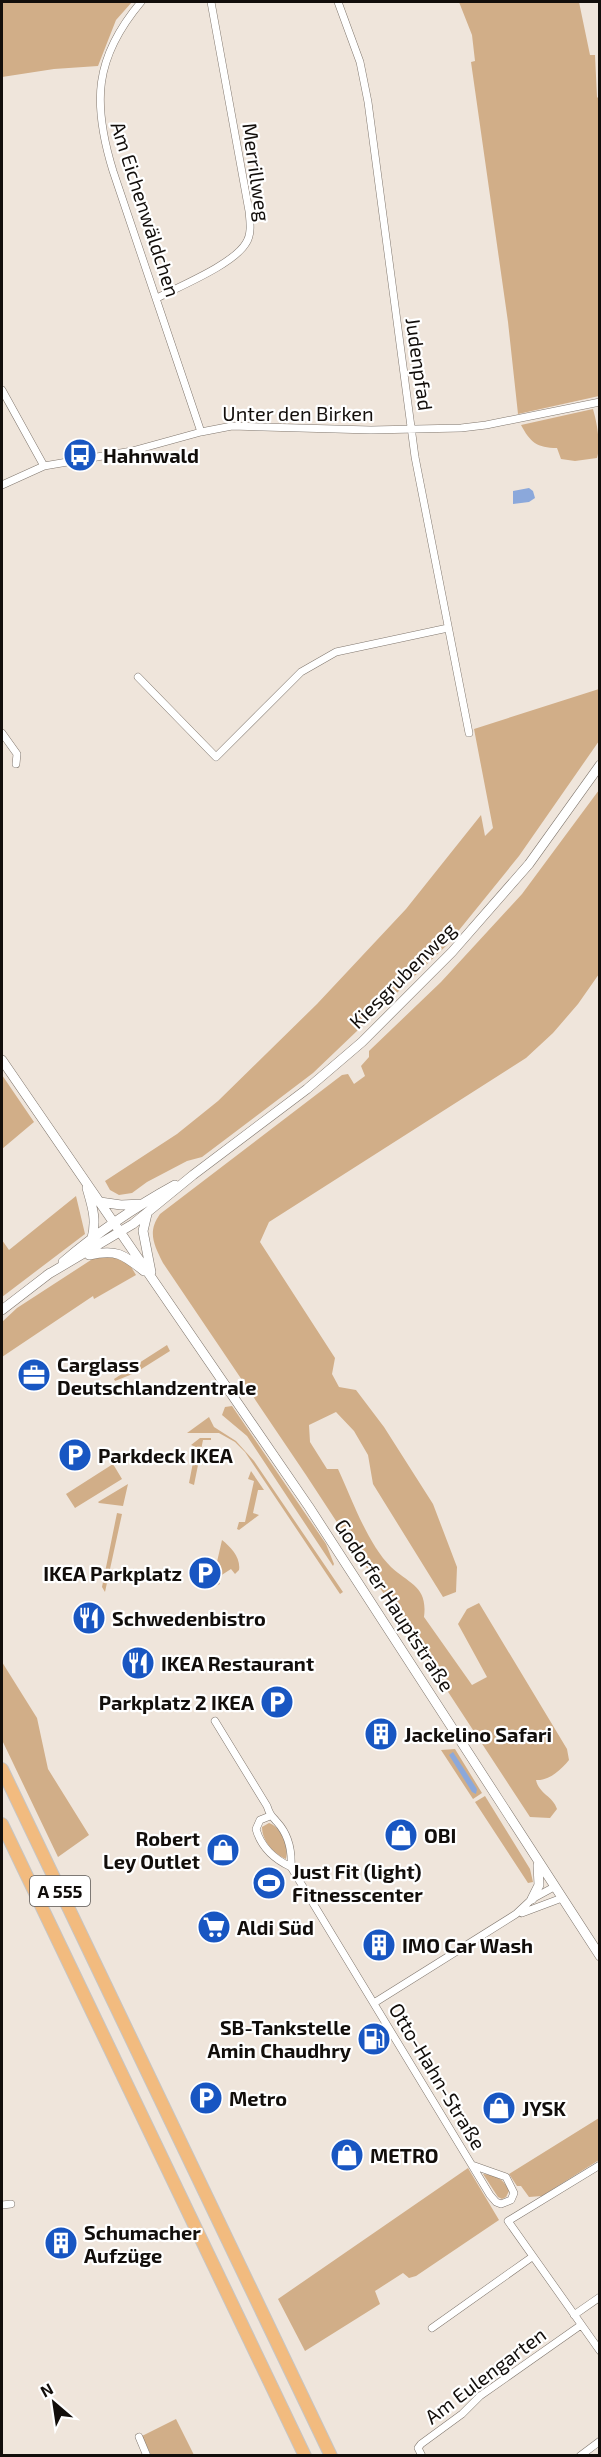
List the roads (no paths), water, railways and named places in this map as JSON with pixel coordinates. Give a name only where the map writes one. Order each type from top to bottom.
[{"type":"highway","name":"A 555","points":[[2,1769],[331,2456]]},
{"type":"highway","name":"A 555","points":[[2,1824],[304,2456]]},
{"type":"main road","name":"Kiesgrubenweg","points":[[47,1275],[82,1256],[147,1214],[193,1175],[307,1089],[362,1042],[452,952],[529,864],[600,765]]},
{"type":"main road","points":[[2,1060],[84,1180],[95,1214],[92,1238]]},
{"type":"main road","name":"Kiesgrubenweg","points":[[2,1310],[92,1238],[142,1203],[193,1175]]},
{"type":"main road","name":"Godorfer Hauptstraße","points":[[84,1180],[351,1569],[538,1863],[600,1956]]},
{"type":"main road","points":[[100,1202],[121,1205],[142,1203]]},
{"type":"main road","points":[[147,1214],[143,1231],[152,1277]]},
{"type":"main road","name":"Godorfer Hauptstraße","points":[[82,1256],[106,1251],[118,1253],[152,1277]]},
{"type":"main road","points":[[532,1899],[539,1885],[538,1863]]},
{"type":"street","name":"Am Eichenwäldchen","points":[[141,2],[111,49],[103,77],[99,110],[104,143],[201,432]]},
{"type":"street","name":"Merrillweg","points":[[157,298],[226,262],[239,253],[248,241],[249,211],[211,2]]},
{"type":"street","name":"Judenpfad","points":[[338,2],[360,62],[368,102],[415,456],[469,733]]},
{"type":"street","points":[[2,390],[44,466]]},
{"type":"street","name":"Unter den Birken","points":[[2,485],[44,466],[132,452],[201,432],[241,426],[371,430],[461,428],[600,402]]},
{"type":"street","points":[[138,677],[216,757],[301,672],[336,652],[448,628]]},
{"type":"street","points":[[2,733],[18,754],[16,764]]},
{"type":"street","name":"Otto-Hahn-Straße","points":[[217,1724],[267,1806],[270,1816],[279,1824],[288,1839],[292,1854],[291,1867]]},
{"type":"street","name":"Otto-Hahn-Straße","points":[[270,1816],[260,1820],[256,1829],[257,1835],[273,1857],[291,1867],[472,2165],[496,2202],[505,2204],[511,2200],[514,2193],[506,2177],[472,2165]]},
{"type":"street","name":"Otto-Hahn-Straße","points":[[374,2003],[516,1914],[532,1899],[554,1887]]},
{"type":"street","name":"Otto-Hahn-Straße","points":[[516,1914],[562,1898]]},
{"type":"street","points":[[600,2165],[508,2221],[600,2351]]},
{"type":"street","points":[[2,2205],[11,2204]]},
{"type":"street","points":[[432,2328],[532,2257]]},
{"type":"street","points":[[574,2315],[600,2297]]},
{"type":"street","name":"Am Eulengarten","points":[[422,2456],[418,2448],[421,2444],[462,2414],[480,2396],[581,2325]]},
{"type":"street","points":[[139,2437],[147,2456]]},
{"type":"street","points":[[580,2456],[600,2441]]},
{"type":"water","points":[[529,488],[533,491],[535,498],[529,502],[513,504],[513,491]]},
{"type":"water","points":[[453,1752],[477,1789],[476,1794],[472,1792],[449,1755]]},
{"type":"place","name":"Hahnwald","points":[[80,455]]},
{"type":"place","name":"Carglass Deutschlandzentrale","points":[[34,1375]]},
{"type":"place","name":"Parkdeck IKEA","points":[[75,1455]]},
{"type":"place","name":"IKEA Parkplatz","points":[[205,1573]]},
{"type":"place","name":"Schwedenbistro","points":[[89,1618]]},
{"type":"place","name":"IKEA Restaurant","points":[[138,1663]]},
{"type":"place","name":"Parkplatz 2 IKEA","points":[[277,1702]]},
{"type":"place","name":"Jackelino Safari","points":[[381,1734]]},
{"type":"place","name":"OBI","points":[[401,1835]]},
{"type":"place","name":"Robert Ley Outlet","points":[[223,1850]]},
{"type":"place","name":"Just Fit (light) Fitnesscenter","points":[[269,1883]]},
{"type":"place","name":"Aldi Süd","points":[[214,1927]]},
{"type":"place","name":"IMO Car Wash","points":[[379,1945]]},
{"type":"place","name":"SB-Tankstelle Amin Chaudhry","points":[[374,2039]]},
{"type":"place","name":"Metro","points":[[206,2098]]},
{"type":"place","name":"JYSK","points":[[499,2108]]},
{"type":"place","name":"METRO","points":[[347,2155]]},
{"type":"place","name":"Schumacher Aufzüge","points":[[61,2243]]}]
